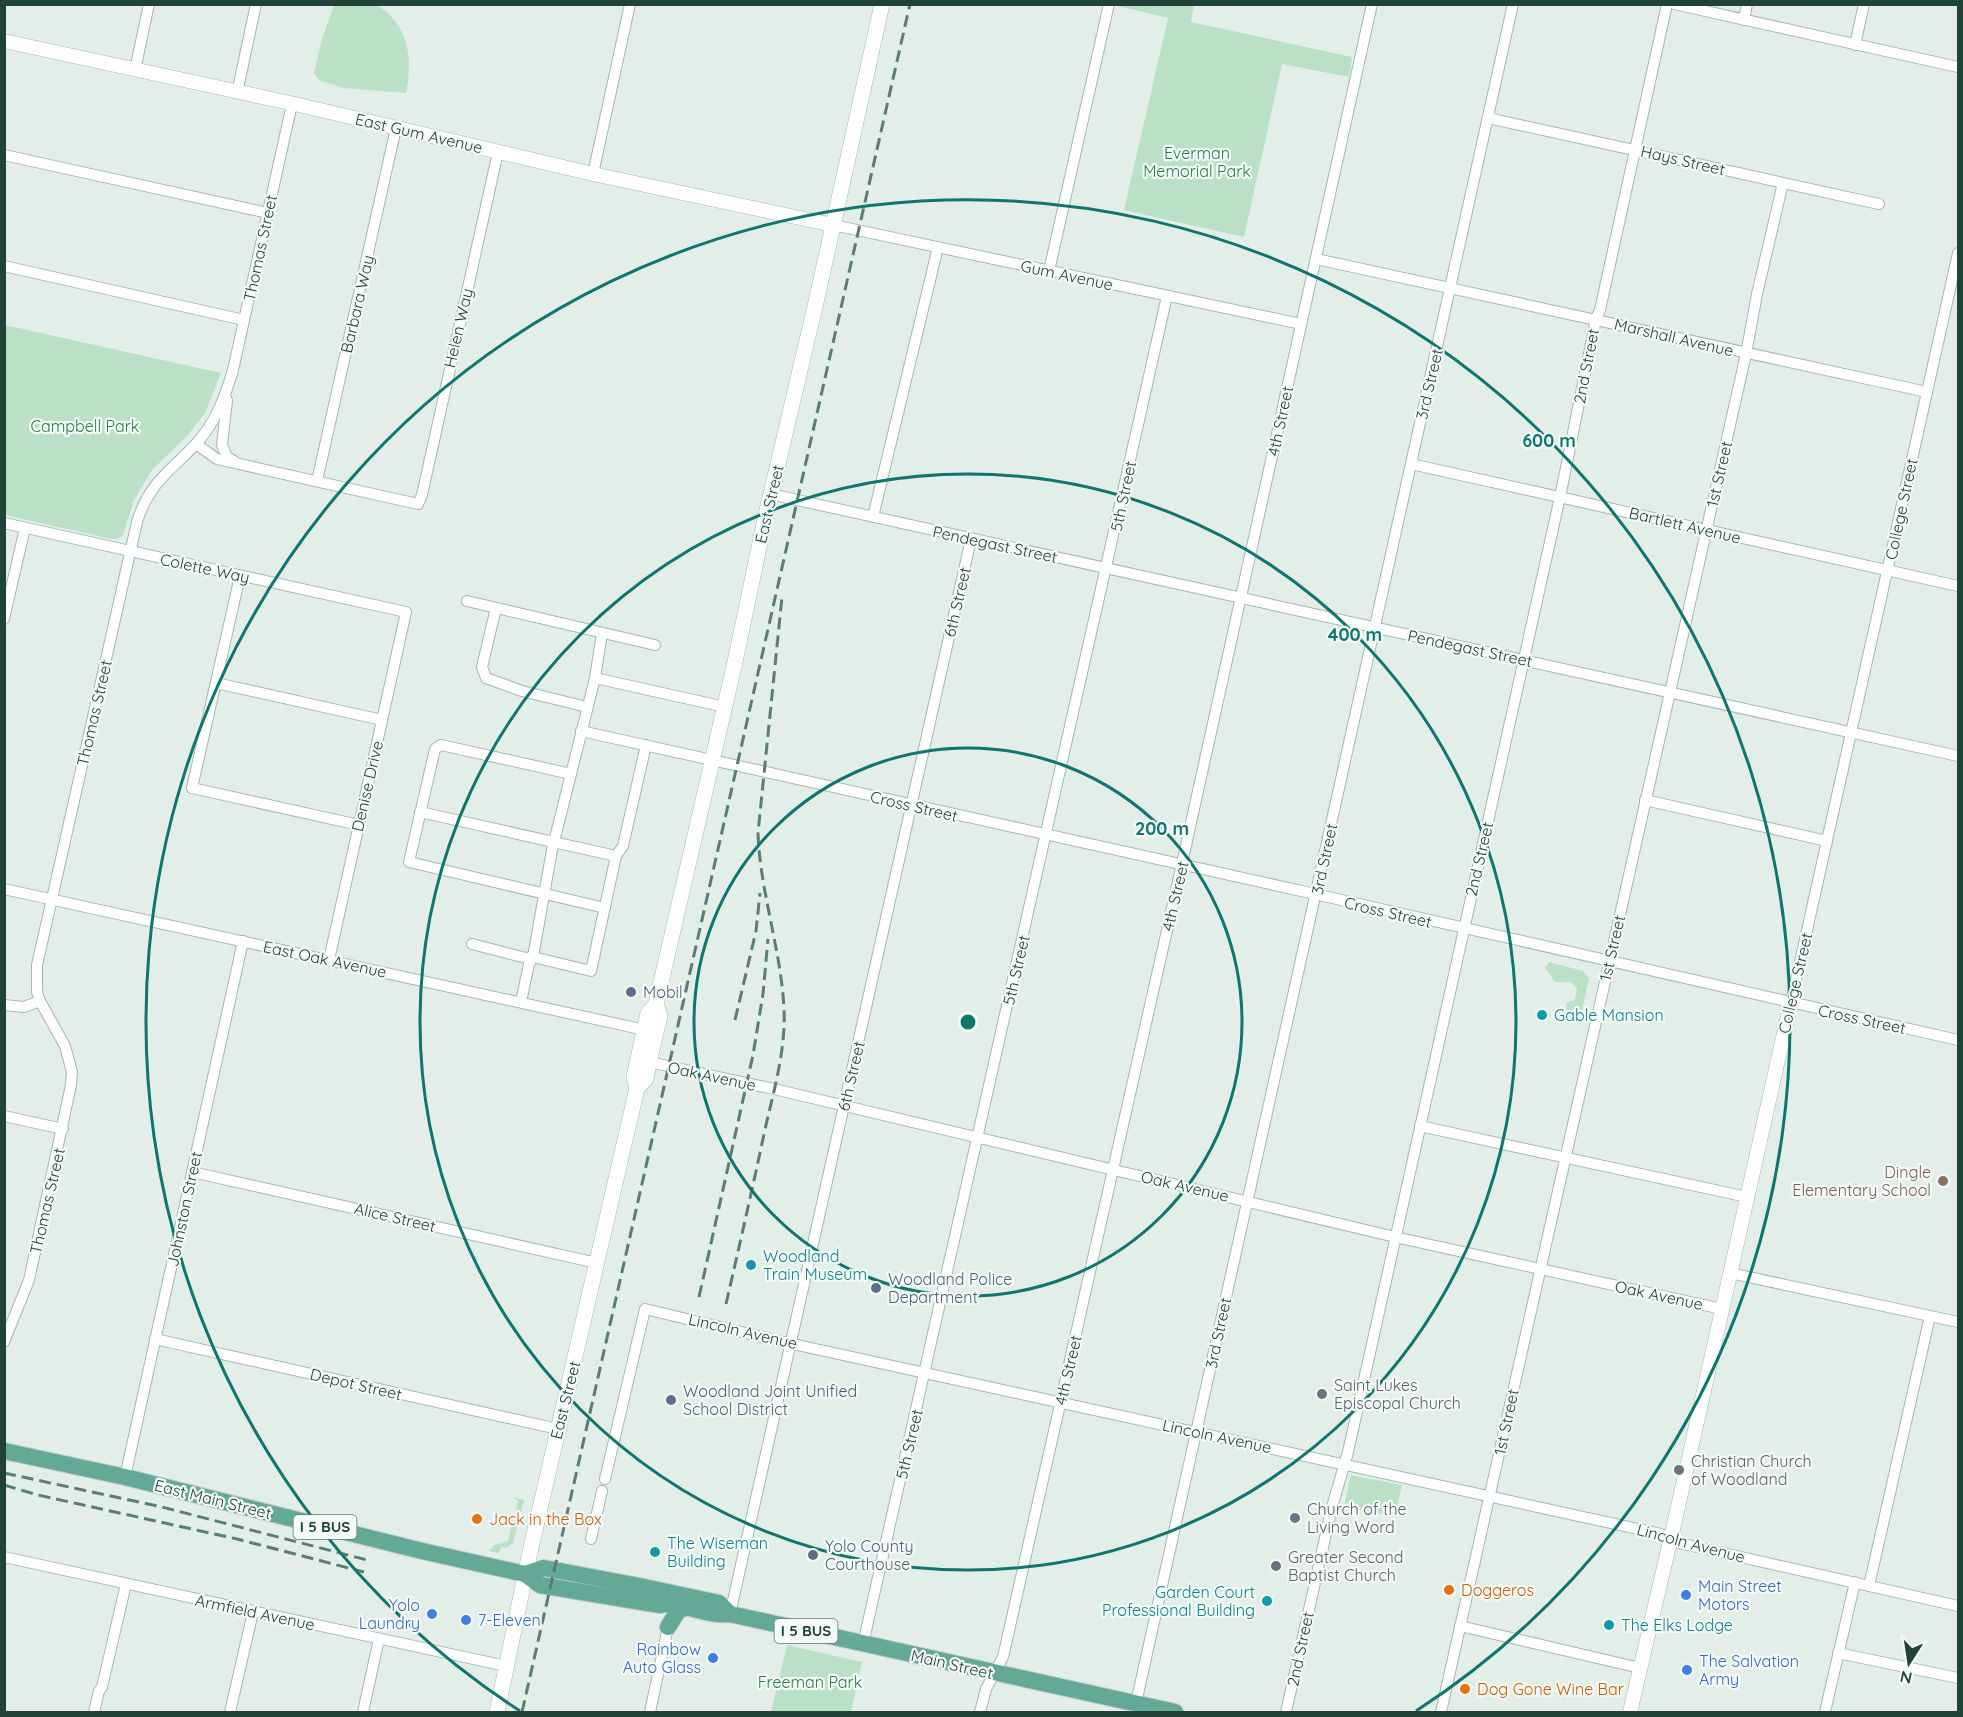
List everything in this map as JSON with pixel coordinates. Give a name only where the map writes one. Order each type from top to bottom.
[{"type":"main road","name":"East Street","points":[[497,1713],[525,1574],[638,1088],[646,1079],[650,1062],[660,1016],[657,1004],[882,4]]},
{"type":"main road","name":"East Street","points":[[638,1088],[634,1077],[648,1013],[657,1004]]},
{"type":"main road","name":"East Main Street","points":[[4,1451],[125,1477],[422,1551],[525,1574]]},
{"type":"main road","name":"Main Street","points":[[525,1574],[544,1568],[639,1586],[719,1603],[731,1614]]},
{"type":"main road","name":"Main Street","points":[[525,1574],[540,1585],[660,1605],[668,1603],[717,1615],[731,1614],[993,1673],[1135,1708],[1175,1713]]},
{"type":"main road","points":[[660,1605],[666,1610],[668,1627]]},
{"type":"main road","points":[[668,1627],[678,1611],[685,1608]]},
{"type":"street","points":[[135,70],[149,4]]},
{"type":"street","points":[[237,93],[256,4]]},
{"type":"street","points":[[593,174],[630,4]]},
{"type":"street","points":[[1049,271],[1109,4]]},
{"type":"street","name":"4th Street","points":[[980,1713],[986,1689],[1003,1657],[1182,865],[1372,4]]},
{"type":"street","name":"3rd Street","points":[[1135,1708],[1513,4]]},
{"type":"street","name":"2nd Street","points":[[1286,1713],[1332,1507],[1345,1464],[1667,4]]},
{"type":"street","points":[[1674,4],[1959,67]]},
{"type":"street","points":[[1744,20],[1747,4]]},
{"type":"street","points":[[1855,45],[1864,4]]},
{"type":"street","name":"East Gum Avenue","points":[[4,41],[292,104],[593,174],[833,225]]},
{"type":"street","name":"Thomas Street","points":[[4,1342],[29,1280],[71,1085],[72,1072],[65,1046],[40,1001],[37,965],[130,551],[139,516],[147,497],[162,475],[195,444],[215,417],[227,390],[292,104]]},
{"type":"street","name":"Hays Street","points":[[1488,118],[1879,204]]},
{"type":"street","name":"Barbara Way","points":[[317,481],[396,128]]},
{"type":"street","name":"Helen Way","points":[[317,481],[418,504],[422,495],[498,152]]},
{"type":"street","points":[[4,155],[268,213]]},
{"type":"street","name":"1st Street","points":[[1440,1713],[1783,183]]},
{"type":"street","name":"Gum Avenue","points":[[833,225],[1301,324]]},
{"type":"street","points":[[873,517],[938,247]]},
{"type":"street","name":"College Street","points":[[1630,1713],[1959,253]]},
{"type":"street","name":"Marshall Avenue","points":[[1316,259],[1927,392]]},
{"type":"street","points":[[4,266],[244,320]]},
{"type":"street","name":"5th Street","points":[[863,1644],[1167,296]]},
{"type":"street","points":[[227,390],[222,445],[228,457],[239,464]]},
{"type":"street","points":[[195,444],[218,459],[317,481]]},
{"type":"street","name":"Bartlett Avenue","points":[[1411,464],[1959,586]]},
{"type":"street","name":"Pendegast Street","points":[[770,494],[1959,756]]},
{"type":"street","name":"Colette Way","points":[[4,523],[406,612]]},
{"type":"street","points":[[4,619],[25,528]]},
{"type":"street","name":"6th Street","points":[[731,1614],[972,538]]},
{"type":"street","points":[[240,576],[192,788],[358,825]]},
{"type":"street","points":[[467,601],[655,645]]},
{"type":"street","points":[[496,608],[482,667],[486,678],[522,691],[588,707]]},
{"type":"street","name":"Denise Drive","points":[[329,960],[406,612]]},
{"type":"street","points":[[521,1002],[529,964],[533,957],[543,893],[595,678],[603,633]]},
{"type":"street","points":[[595,678],[725,707]]},
{"type":"street","points":[[216,683],[382,720]]},
{"type":"street","name":"Cross Street","points":[[581,731],[1959,1040]]},
{"type":"street","points":[[572,774],[441,745],[435,748],[409,862],[604,908]]},
{"type":"street","points":[[472,944],[591,971],[616,856],[623,846],[646,745]]},
{"type":"street","points":[[1645,800],[1827,841]]},
{"type":"street","points":[[420,812],[616,856]]},
{"type":"street","name":"East Oak Avenue","points":[[4,889],[645,1030]]},
{"type":"street","name":"Johnston Street","points":[[125,1477],[243,941]]},
{"type":"street","points":[[4,1005],[24,1007],[40,1001]]},
{"type":"street","name":"Oak Avenue","points":[[650,1062],[978,1137],[1395,1237],[1722,1309]]},
{"type":"street","points":[[4,1116],[63,1129]]},
{"type":"street","points":[[1420,1126],[1747,1197]]},
{"type":"street","name":"Alice Street","points":[[192,1172],[597,1263]]},
{"type":"street","points":[[1730,1273],[1959,1322]]},
{"type":"street","name":"Lincoln Avenue","points":[[605,1479],[645,1309],[1660,1534],[1679,1543],[1959,1606]]},
{"type":"street","points":[[1869,1586],[1930,1316]]},
{"type":"street","name":"Depot Street","points":[[155,1339],[558,1429]]},
{"type":"street","points":[[591,1539],[602,1491]]},
{"type":"street","name":"Armfield Avenue","points":[[4,1557],[506,1666]]},
{"type":"street","points":[[1825,1713],[1855,1582]]},
{"type":"street","points":[[94,1713],[126,1584]]},
{"type":"street","points":[[230,1712],[254,1611]]},
{"type":"street","points":[[1460,1626],[1640,1668]]},
{"type":"street","points":[[650,1713],[668,1627]]},
{"type":"street","points":[[363,1713],[379,1639]]},
{"type":"street","points":[[1838,1653],[1959,1678]]},
{"type":"green space","points":[[334,5],[377,5],[396,22],[406,44],[408,55],[406,93],[343,88],[319,80],[314,73],[322,39]]},
{"type":"green space","name":"Everman Memorial Park","points":[[1118,5],[1194,5],[1191,22],[1352,57],[1349,77],[1282,64],[1244,237],[1124,210],[1168,18]]},
{"type":"green space","name":"Campbell Park","points":[[5,325],[221,373],[205,413],[188,435],[152,470],[134,500],[123,535],[117,539],[5,515]]},
{"type":"green space","points":[[1549,962],[1583,971],[1589,978],[1581,1015],[1577,1018],[1567,1014],[1566,1003],[1575,1000],[1577,988],[1570,982],[1555,982],[1545,968]]},
{"type":"green space","points":[[1351,1475],[1402,1485],[1395,1517],[1344,1506]]},
{"type":"green space","points":[[512,1497],[524,1500],[513,1543],[506,1548],[502,1547],[498,1553],[489,1551],[494,1545],[508,1541],[518,1501]]},
{"type":"green space","name":"Freeman Park","points":[[787,1645],[862,1662],[851,1712],[771,1712]]},
{"type":"railway","points":[[522,1712],[910,4]]},
{"type":"railway","points":[[726,1304],[775,1088],[783,1040],[782,987],[762,877],[758,833],[782,597]]},
{"type":"railway","points":[[735,1020],[756,931],[760,893]]},
{"type":"railway","points":[[699,1297],[753,1055],[763,994],[768,939]]},
{"type":"railway","points":[[4,1473],[162,1507],[367,1560]]},
{"type":"railway","points":[[4,1485],[38,1495],[237,1539],[364,1572]]},
{"type":"place","name":"Mobil","points":[[631,992]]},
{"type":"place","name":"Gable Mansion","points":[[1542,1015]]},
{"type":"place","name":"Dingle Elementary School","points":[[1943,1181]]},
{"type":"place","name":"Woodland Train Museum","points":[[751,1265]]},
{"type":"place","name":"Woodland Police Department","points":[[876,1288]]},
{"type":"place","name":"Saint Lukes Episcopal Church","points":[[1322,1394]]},
{"type":"place","name":"Woodland Joint Unified School District","points":[[671,1400]]},
{"type":"place","name":"Christian Church of Woodland","points":[[1679,1470]]},
{"type":"place","name":"Church of the Living Word","points":[[1295,1518]]},
{"type":"place","name":"Jack in the Box","points":[[477,1519]]},
{"type":"place","name":"The Wiseman Building","points":[[655,1552]]},
{"type":"place","name":"Yolo County Courthouse","points":[[813,1555]]},
{"type":"place","name":"Greater Second Baptist Church","points":[[1276,1566]]},
{"type":"place","name":"Doggeros","points":[[1449,1590]]},
{"type":"place","name":"Main Street Motors","points":[[1686,1595]]},
{"type":"place","name":"Garden Court Professional Building","points":[[1267,1601]]},
{"type":"place","name":"Yolo Laundry","points":[[432,1614]]},
{"type":"place","name":"7-Eleven","points":[[466,1620]]},
{"type":"place","name":"The Elks Lodge","points":[[1609,1625]]},
{"type":"place","name":"Rainbow Auto Glass","points":[[713,1658]]},
{"type":"place","name":"The Salvation Army","points":[[1687,1670]]},
{"type":"place","name":"Dog Gone Wine Bar","points":[[1465,1689]]}]
